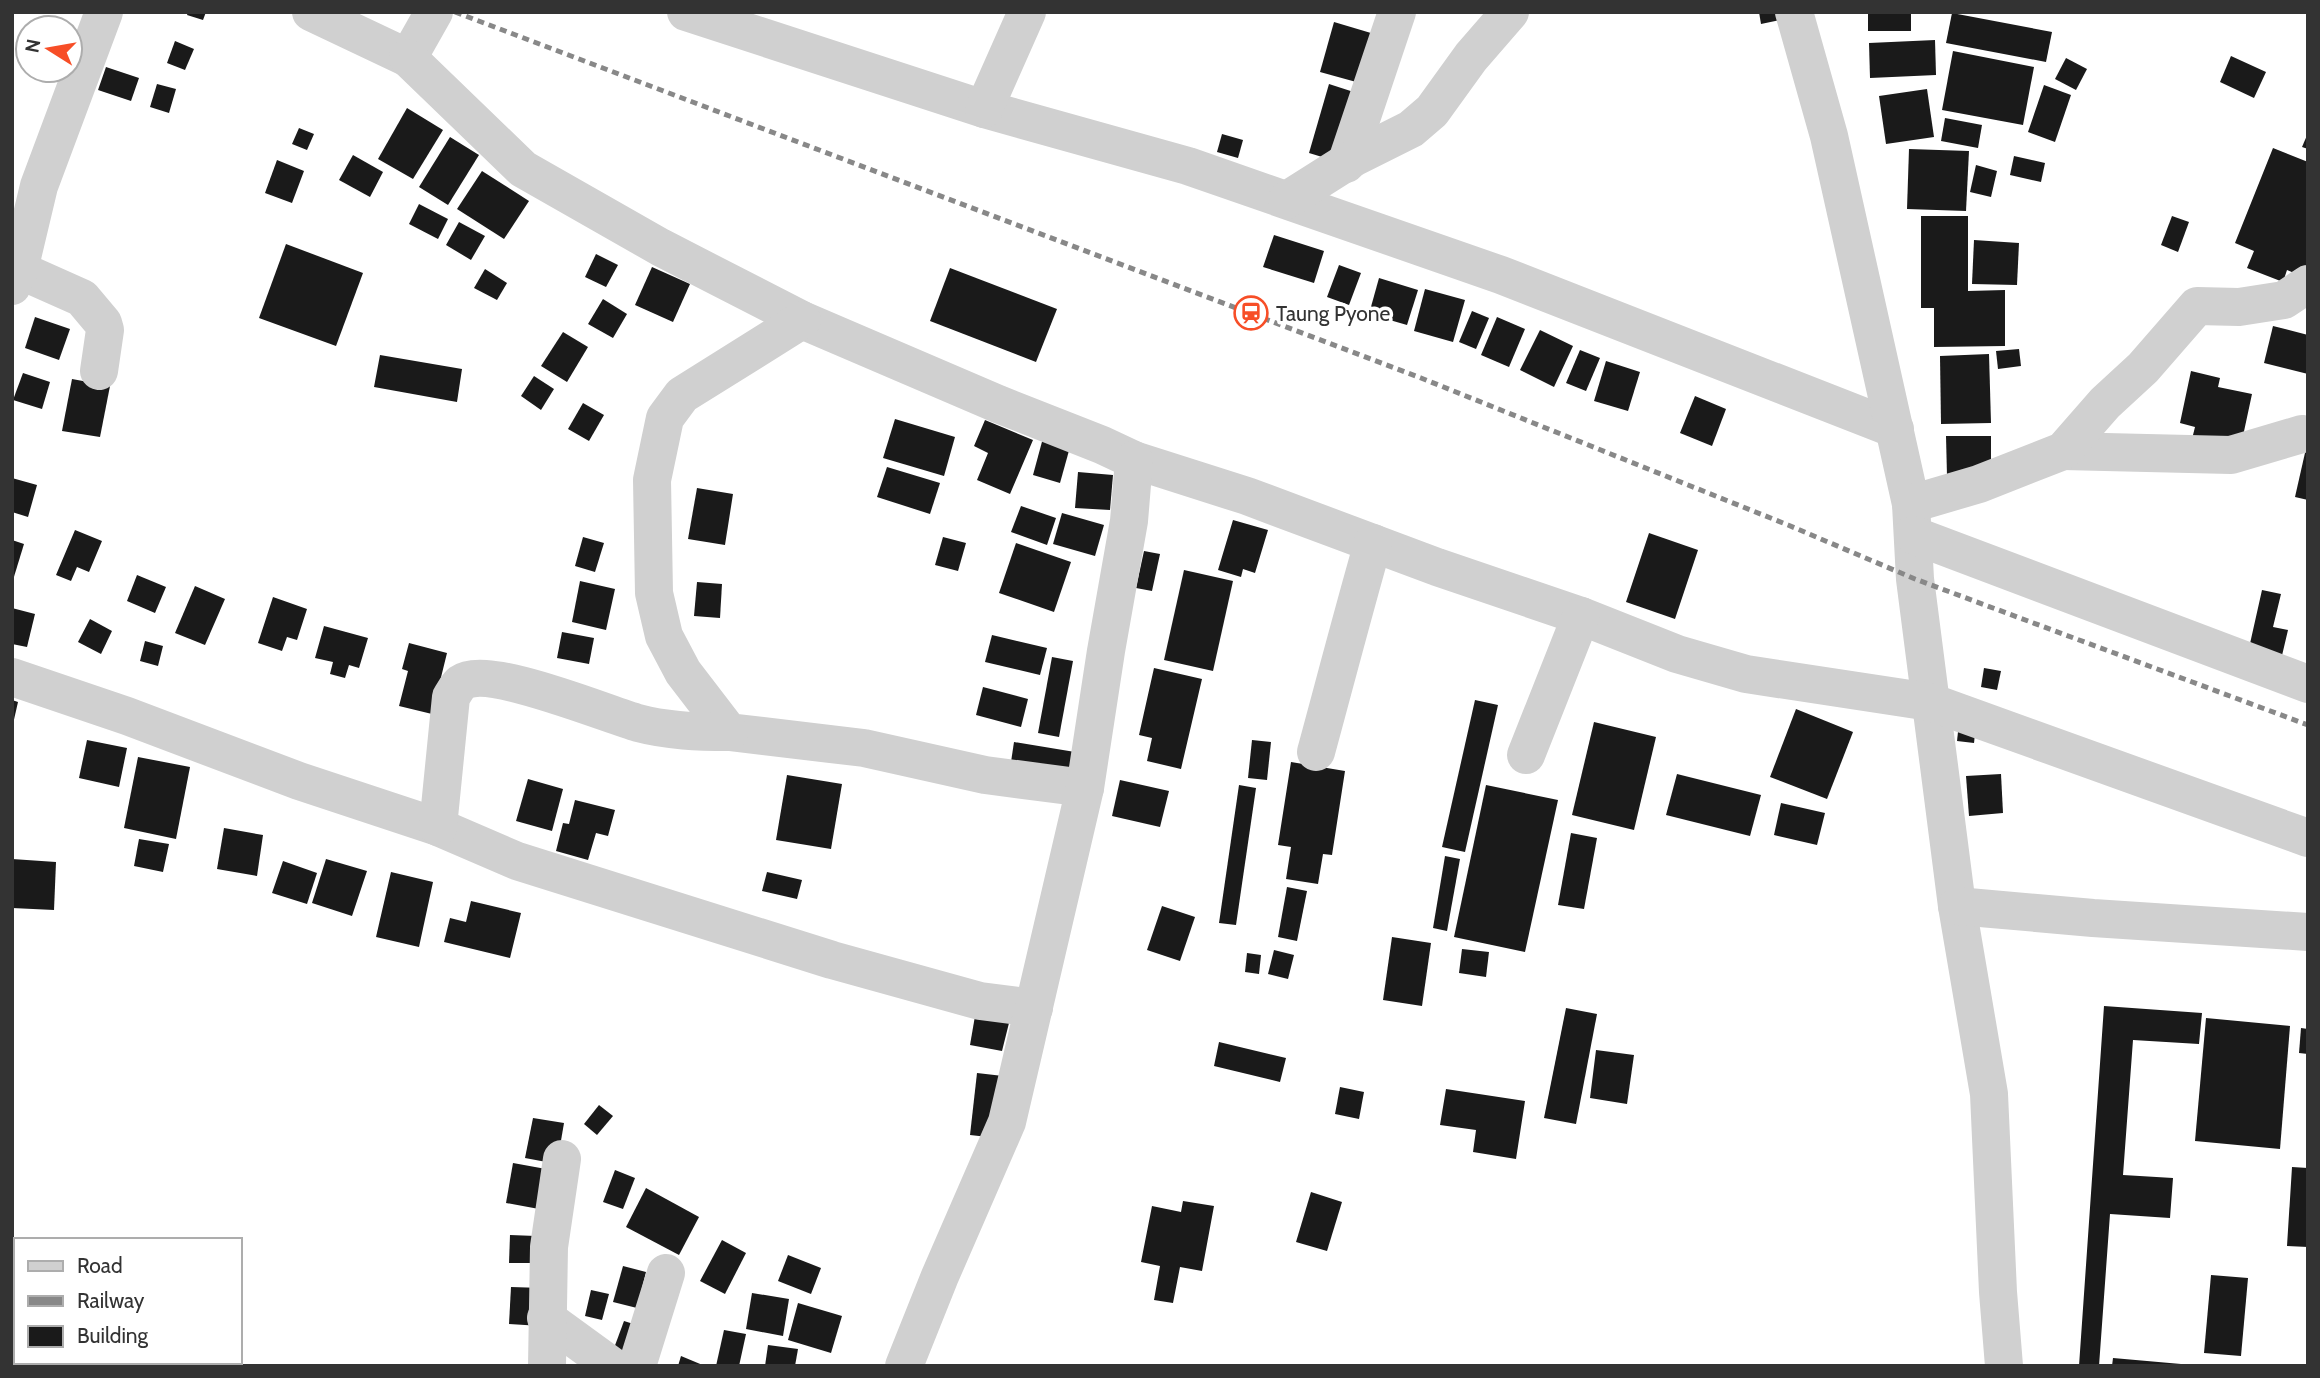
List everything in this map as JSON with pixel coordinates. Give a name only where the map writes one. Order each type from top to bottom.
[{"type":"street","points":[[99,371],[105,330],[82,298],[16,278],[39,186],[104,12]]},
{"type":"street","points":[[311,12],[408,58],[523,169],[660,247],[802,320],[998,404],[1134,460],[1247,496],[1581,616],[1677,654],[1746,674],[1930,702],[2308,838]]},
{"type":"street","points":[[408,58],[434,12]]},
{"type":"street","points":[[686,12],[984,109],[1188,166],[1287,200],[1501,275],[1895,429]]},
{"type":"street","points":[[984,109],[1027,12]]},
{"type":"street","points":[[1346,164],[1397,12]]},
{"type":"street","points":[[1287,200],[1355,157],[1411,129],[1432,111],[1471,57],[1510,12]]},
{"type":"street","points":[[1794,12],[1829,136],[1895,429],[1912,519],[1915,579],[1956,906],[1989,1094],[2004,1366]]},
{"type":"street","points":[[2063,451],[2105,403],[2143,368],[2197,306],[2239,307],[2284,300],[2308,284]]},
{"type":"street","points":[[729,732],[683,672],[664,636],[654,593],[652,480],[665,418],[682,395],[802,320]]},
{"type":"street","points":[[1912,519],[1979,484],[2063,451],[2231,455],[2302,434]]},
{"type":"street","points":[[904,1366],[1007,1122],[1085,788],[1129,521],[1134,460]]},
{"type":"street","points":[[1912,519],[2308,684]]},
{"type":"street","points":[[1316,752],[1352,612],[1373,543]]},
{"type":"street","points":[[1525,755],[1581,616]]},
{"type":"street","points":[[12,677],[127,716],[299,781],[438,827],[517,861],[819,956],[980,1002],[1034,1008]]},
{"type":"street","points":[[438,827],[451,696],[461,683],[477,678],[543,690],[639,723],[692,732],[729,732],[864,748],[985,775],[1085,788]]},
{"type":"street","points":[[1956,906],[2308,932]]},
{"type":"street","points":[[547,1366],[549,1247],[562,1159]]},
{"type":"street","points":[[637,1366],[666,1273]]},
{"type":"street","points":[[546,1318],[612,1366]]},
{"type":"building","points":[[188,12],[206,12],[203,20],[187,15]]},
{"type":"building","points":[[1759,12],[1779,12],[1780,20],[1761,24]]},
{"type":"building","points":[[1868,12],[1911,12],[1911,31],[1868,31]]},
{"type":"building","points":[[1952,13],[2052,32],[2046,62],[1946,43]]},
{"type":"building","points":[[1334,22],[1381,36],[1367,85],[1320,72]]},
{"type":"building","points":[[1935,40],[1936,75],[1870,78],[1869,43]]},
{"type":"building","points":[[175,41],[194,49],[185,70],[167,63]]},
{"type":"building","points":[[1953,51],[2034,67],[2023,125],[1942,110]]},
{"type":"building","points":[[2231,56],[2266,72],[2254,98],[2220,82]]},
{"type":"building","points":[[2066,58],[2087,69],[2076,90],[2055,79]]},
{"type":"building","points":[[106,67],[139,78],[131,101],[98,90]]},
{"type":"building","points":[[157,84],[176,89],[169,113],[150,107]]},
{"type":"building","points":[[1329,84],[1363,95],[1342,163],[1309,153]]},
{"type":"building","points":[[2044,85],[2071,95],[2055,142],[2028,132]]},
{"type":"building","points":[[1927,89],[1934,137],[1886,144],[1879,96]]},
{"type":"building","points":[[407,108],[443,130],[413,179],[378,159]]},
{"type":"building","points":[[1945,118],[1982,125],[1978,148],[1941,141]]},
{"type":"building","points":[[299,128],[314,134],[307,150],[292,144]]},
{"type":"building","points":[[2308,133],[2308,149],[2302,147]]},
{"type":"building","points":[[1222,134],[1243,140],[1238,158],[1217,152]]},
{"type":"building","points":[[450,137],[479,155],[448,205],[419,187]]},
{"type":"building","points":[[2273,148],[2308,162],[2308,273],[2306,278],[2287,270],[2283,282],[2247,268],[2254,251],[2235,243]]},
{"type":"building","points":[[1909,149],[1969,151],[1966,211],[1907,209]]},
{"type":"building","points":[[353,155],[383,172],[370,197],[339,180]]},
{"type":"building","points":[[2014,156],[2045,163],[2041,182],[2010,175]]},
{"type":"building","points":[[277,160],[304,171],[292,203],[265,193]]},
{"type":"building","points":[[1976,165],[1997,171],[1991,197],[1970,192]]},
{"type":"building","points":[[482,171],[529,201],[504,239],[457,209]]},
{"type":"building","points":[[419,204],[448,219],[438,239],[409,224]]},
{"type":"building","points":[[1921,216],[1968,216],[1968,291],[2005,290],[2005,346],[1934,347],[1934,308],[1921,308]]},
{"type":"building","points":[[2172,216],[2189,222],[2178,252],[2161,245]]},
{"type":"building","points":[[459,222],[485,236],[471,260],[446,245]]},
{"type":"building","points":[[1274,235],[1324,251],[1314,283],[1263,267]]},
{"type":"building","points":[[1974,240],[2019,243],[2017,285],[1972,284]]},
{"type":"building","points":[[286,244],[363,273],[336,346],[259,318]]},
{"type":"building","points":[[596,254],[618,265],[606,287],[585,277]]},
{"type":"building","points":[[1339,265],[1361,273],[1349,305],[1327,297]]},
{"type":"building","points":[[652,267],[690,284],[673,322],[635,305]]},
{"type":"building","points":[[950,268],[1057,309],[1036,362],[930,321]]},
{"type":"building","points":[[485,269],[507,283],[497,300],[474,288]]},
{"type":"building","points":[[1379,278],[1418,290],[1407,325],[1369,314]]},
{"type":"building","points":[[1425,289],[1465,300],[1453,342],[1414,331]]},
{"type":"building","points":[[603,299],[627,314],[613,338],[588,324]]},
{"type":"building","points":[[1472,311],[1489,318],[1476,349],[1459,342]]},
{"type":"building","points":[[35,317],[70,329],[59,360],[25,348]]},
{"type":"building","points":[[1497,317],[1525,329],[1509,367],[1481,355]]},
{"type":"building","points":[[2273,326],[2308,335],[2308,374],[2264,363]]},
{"type":"building","points":[[1540,330],[1573,346],[1554,387],[1520,370]]},
{"type":"building","points":[[563,332],[588,347],[567,382],[541,366]]},
{"type":"building","points":[[2019,349],[2021,366],[1998,369],[1996,351]]},
{"type":"building","points":[[1580,350],[1600,358],[1586,391],[1566,383]]},
{"type":"building","points":[[1989,354],[1991,423],[1941,424],[1940,356]]},
{"type":"building","points":[[380,355],[462,369],[457,402],[374,387]]},
{"type":"building","points":[[1606,361],[1640,372],[1628,411],[1594,401]]},
{"type":"building","points":[[2191,371],[2220,378],[2218,387],[2252,394],[2240,450],[2192,439],[2195,427],[2180,423]]},
{"type":"building","points":[[23,373],[50,382],[42,409],[13,400]]},
{"type":"building","points":[[534,376],[554,389],[541,410],[521,396]]},
{"type":"building","points":[[72,379],[110,386],[100,437],[62,431]]},
{"type":"building","points":[[1695,396],[1726,409],[1712,446],[1680,433]]},
{"type":"building","points":[[583,403],[604,415],[589,441],[568,429]]},
{"type":"building","points":[[895,419],[955,437],[944,476],[883,458]]},
{"type":"building","points":[[985,420],[1033,440],[1010,494],[977,480],[988,453],[974,446]]},
{"type":"building","points":[[1946,436],[1991,436],[1991,476],[1947,476]]},
{"type":"building","points":[[1043,438],[1070,447],[1060,483],[1033,475]]},
{"type":"building","points":[[2308,444],[2308,500],[2295,497]]},
{"type":"building","points":[[887,467],[940,483],[930,514],[877,497]]},
{"type":"building","points":[[1078,472],[1113,475],[1110,510],[1075,508]]},
{"type":"building","points":[[12,478],[37,485],[28,517],[12,512]]},
{"type":"building","points":[[697,488],[733,494],[725,545],[688,539]]},
{"type":"building","points":[[1021,506],[1056,518],[1047,545],[1011,532]]},
{"type":"building","points":[[1062,513],[1104,525],[1095,556],[1053,544]]},
{"type":"building","points":[[1233,520],[1268,530],[1255,573],[1243,569],[1241,577],[1218,570]]},
{"type":"building","points":[[75,530],[102,541],[89,572],[77,567],[71,581],[56,575]]},
{"type":"building","points":[[1649,533],[1698,550],[1675,619],[1626,602]]},
{"type":"building","points":[[583,537],[604,543],[595,572],[575,566]]},
{"type":"building","points":[[943,537],[966,543],[958,571],[935,565]]},
{"type":"building","points":[[12,540],[24,544],[13,580],[12,580]]},
{"type":"building","points":[[1016,543],[1071,562],[1054,612],[999,593]]},
{"type":"building","points":[[1144,551],[1160,554],[1152,591],[1136,588]]},
{"type":"building","points":[[1184,570],[1233,581],[1213,671],[1164,660]]},
{"type":"building","points":[[137,575],[166,587],[155,613],[127,601]]},
{"type":"building","points":[[580,581],[615,589],[606,630],[572,622]]},
{"type":"building","points":[[697,582],[722,584],[720,618],[694,616]]},
{"type":"building","points":[[195,586],[225,599],[205,645],[175,633]]},
{"type":"building","points":[[2262,590],[2281,594],[2273,627],[2288,630],[2280,664],[2247,657]]},
{"type":"building","points":[[273,597],[307,609],[297,640],[287,637],[282,651],[258,643]]},
{"type":"building","points":[[12,608],[35,614],[27,647],[12,644]]},
{"type":"building","points":[[90,619],[112,631],[101,654],[78,642]]},
{"type":"building","points":[[324,626],[368,638],[359,668],[349,665],[345,678],[330,674],[333,662],[315,658]]},
{"type":"building","points":[[562,632],[594,638],[589,664],[557,658]]},
{"type":"building","points":[[992,635],[1047,648],[1040,675],[985,662]]},
{"type":"building","points":[[145,641],[163,646],[158,666],[140,661]]},
{"type":"building","points":[[409,643],[447,653],[432,714],[399,706],[408,671],[402,669]]},
{"type":"building","points":[[1052,657],[1073,661],[1059,737],[1038,733]]},
{"type":"building","points":[[1154,668],[1202,679],[1181,769],[1147,761],[1152,738],[1139,735]]},
{"type":"building","points":[[1984,668],[2001,671],[1997,690],[1981,687]]},
{"type":"building","points":[[983,687],[1028,699],[1021,727],[976,715]]},
{"type":"building","points":[[12,700],[18,702],[13,724],[12,724]]},
{"type":"building","points":[[1475,700],[1498,705],[1465,852],[1442,847]]},
{"type":"building","points":[[1796,709],[1853,732],[1827,799],[1770,777]]},
{"type":"building","points":[[1594,722],[1656,737],[1634,830],[1572,815]]},
{"type":"building","points":[[1959,723],[1976,725],[1974,743],[1957,741]]},
{"type":"building","points":[[87,740],[127,748],[119,787],[79,778]]},
{"type":"building","points":[[1252,740],[1271,742],[1267,780],[1248,778]]},
{"type":"building","points":[[1014,742],[1081,753],[1078,773],[1011,762]]},
{"type":"building","points":[[138,757],[190,767],[176,839],[124,828]]},
{"type":"building","points":[[1291,762],[1345,771],[1332,855],[1323,854],[1318,884],[1286,879],[1291,847],[1278,845]]},
{"type":"building","points":[[1677,774],[1761,795],[1750,836],[1666,815]]},
{"type":"building","points":[[2001,774],[2003,813],[1969,816],[1966,776]]},
{"type":"building","points":[[787,775],[842,784],[831,849],[776,840]]},
{"type":"building","points":[[528,779],[563,789],[552,831],[516,821]]},
{"type":"building","points":[[1120,780],[1169,791],[1160,827],[1112,816]]},
{"type":"building","points":[[1239,785],[1256,788],[1236,925],[1219,923]]},
{"type":"building","points":[[1486,785],[1558,800],[1525,952],[1454,937]]},
{"type":"building","points":[[575,800],[615,810],[608,836],[596,833],[588,860],[556,851],[563,823],[569,824]]},
{"type":"building","points":[[1781,803],[1825,813],[1817,845],[1774,835]]},
{"type":"building","points":[[224,828],[263,835],[257,876],[217,869]]},
{"type":"building","points":[[1571,833],[1597,838],[1584,909],[1558,905]]},
{"type":"building","points":[[139,839],[169,844],[163,872],[134,866]]},
{"type":"building","points":[[1445,856],[1460,859],[1447,931],[1433,928]]},
{"type":"building","points":[[12,859],[56,862],[54,910],[12,908]]},
{"type":"building","points":[[326,859],[367,871],[352,916],[312,903]]},
{"type":"building","points":[[283,861],[317,873],[307,904],[272,893]]},
{"type":"building","points":[[391,872],[433,882],[419,947],[376,937]]},
{"type":"building","points":[[767,872],[802,880],[797,899],[762,891]]},
{"type":"building","points":[[1287,887],[1307,891],[1297,941],[1278,937]]},
{"type":"building","points":[[471,901],[521,913],[510,958],[444,942],[450,918],[466,922]]},
{"type":"building","points":[[1162,906],[1195,917],[1180,961],[1147,950]]},
{"type":"building","points":[[1392,937],[1431,943],[1422,1006],[1383,1000]]},
{"type":"building","points":[[1462,949],[1489,952],[1486,977],[1459,973]]},
{"type":"building","points":[[1274,950],[1294,955],[1288,979],[1268,974]]},
{"type":"building","points":[[1247,953],[1261,955],[1259,974],[1245,972]]},
{"type":"building","points":[[2104,1006],[2202,1013],[2199,1044],[2133,1040],[2123,1175],[2173,1178],[2170,1218],[2110,1214],[2099,1366],[2079,1366]]},
{"type":"building","points":[[1566,1008],[1597,1014],[1576,1124],[1544,1118]]},
{"type":"building","points":[[975,1016],[1009,1023],[1002,1051],[970,1045]]},
{"type":"building","points":[[2206,1018],[2290,1026],[2280,1149],[2195,1141]]},
{"type":"building","points":[[2301,1028],[2308,1029],[2308,1054],[2299,1053]]},
{"type":"building","points":[[1219,1042],[1286,1058],[1280,1082],[1214,1066]]},
{"type":"building","points":[[1596,1050],[1634,1055],[1627,1104],[1590,1098]]},
{"type":"building","points":[[977,1073],[1003,1076],[997,1138],[970,1135]]},
{"type":"building","points":[[1340,1087],[1364,1092],[1359,1119],[1335,1114]]},
{"type":"building","points":[[1446,1089],[1525,1101],[1516,1159],[1473,1152],[1476,1130],[1440,1125]]},
{"type":"building","points":[[599,1105],[613,1116],[597,1135],[584,1124]]},
{"type":"building","points":[[533,1118],[564,1123],[557,1164],[525,1158]]},
{"type":"building","points":[[513,1163],[546,1169],[539,1209],[506,1203]]},
{"type":"building","points":[[2292,1167],[2308,1168],[2308,1247],[2287,1246]]},
{"type":"building","points":[[615,1170],[635,1178],[623,1209],[603,1202]]},
{"type":"building","points":[[646,1188],[699,1217],[679,1255],[626,1227]]},
{"type":"building","points":[[1311,1192],[1342,1202],[1327,1251],[1296,1242]]},
{"type":"building","points":[[1183,1201],[1214,1206],[1202,1271],[1180,1267],[1173,1303],[1154,1300],[1160,1266],[1141,1262],[1152,1206],[1181,1212]]},
{"type":"building","points":[[510,1235],[536,1236],[536,1263],[509,1263]]},
{"type":"building","points":[[722,1240],[746,1253],[725,1294],[700,1281]]},
{"type":"building","points":[[788,1255],[821,1268],[811,1294],[778,1281]]},
{"type":"building","points":[[623,1266],[646,1272],[637,1308],[613,1302]]},
{"type":"building","points":[[2211,1275],[2248,1278],[2241,1356],[2204,1353]]},
{"type":"building","points":[[511,1287],[543,1288],[541,1326],[509,1324]]},
{"type":"building","points":[[591,1290],[609,1294],[602,1320],[585,1316]]},
{"type":"building","points":[[752,1293],[789,1299],[783,1336],[746,1329]]},
{"type":"building","points":[[798,1303],[842,1316],[831,1353],[788,1340]]},
{"type":"building","points":[[624,1321],[643,1327],[630,1366],[610,1359]]},
{"type":"building","points":[[724,1330],[746,1334],[739,1366],[716,1366]]},
{"type":"building","points":[[768,1345],[798,1349],[795,1366],[765,1366]]},
{"type":"building","points":[[681,1356],[705,1366],[678,1366]]},
{"type":"building","points":[[2113,1358],[2181,1364],[2181,1366],[2112,1366]]},
{"type":"railway","points":[[455,12],[1421,378],[1788,525],[1915,579],[2308,725]]},
{"type":"place","name":"Taung Pyone","points":[[1251,313]]}]
